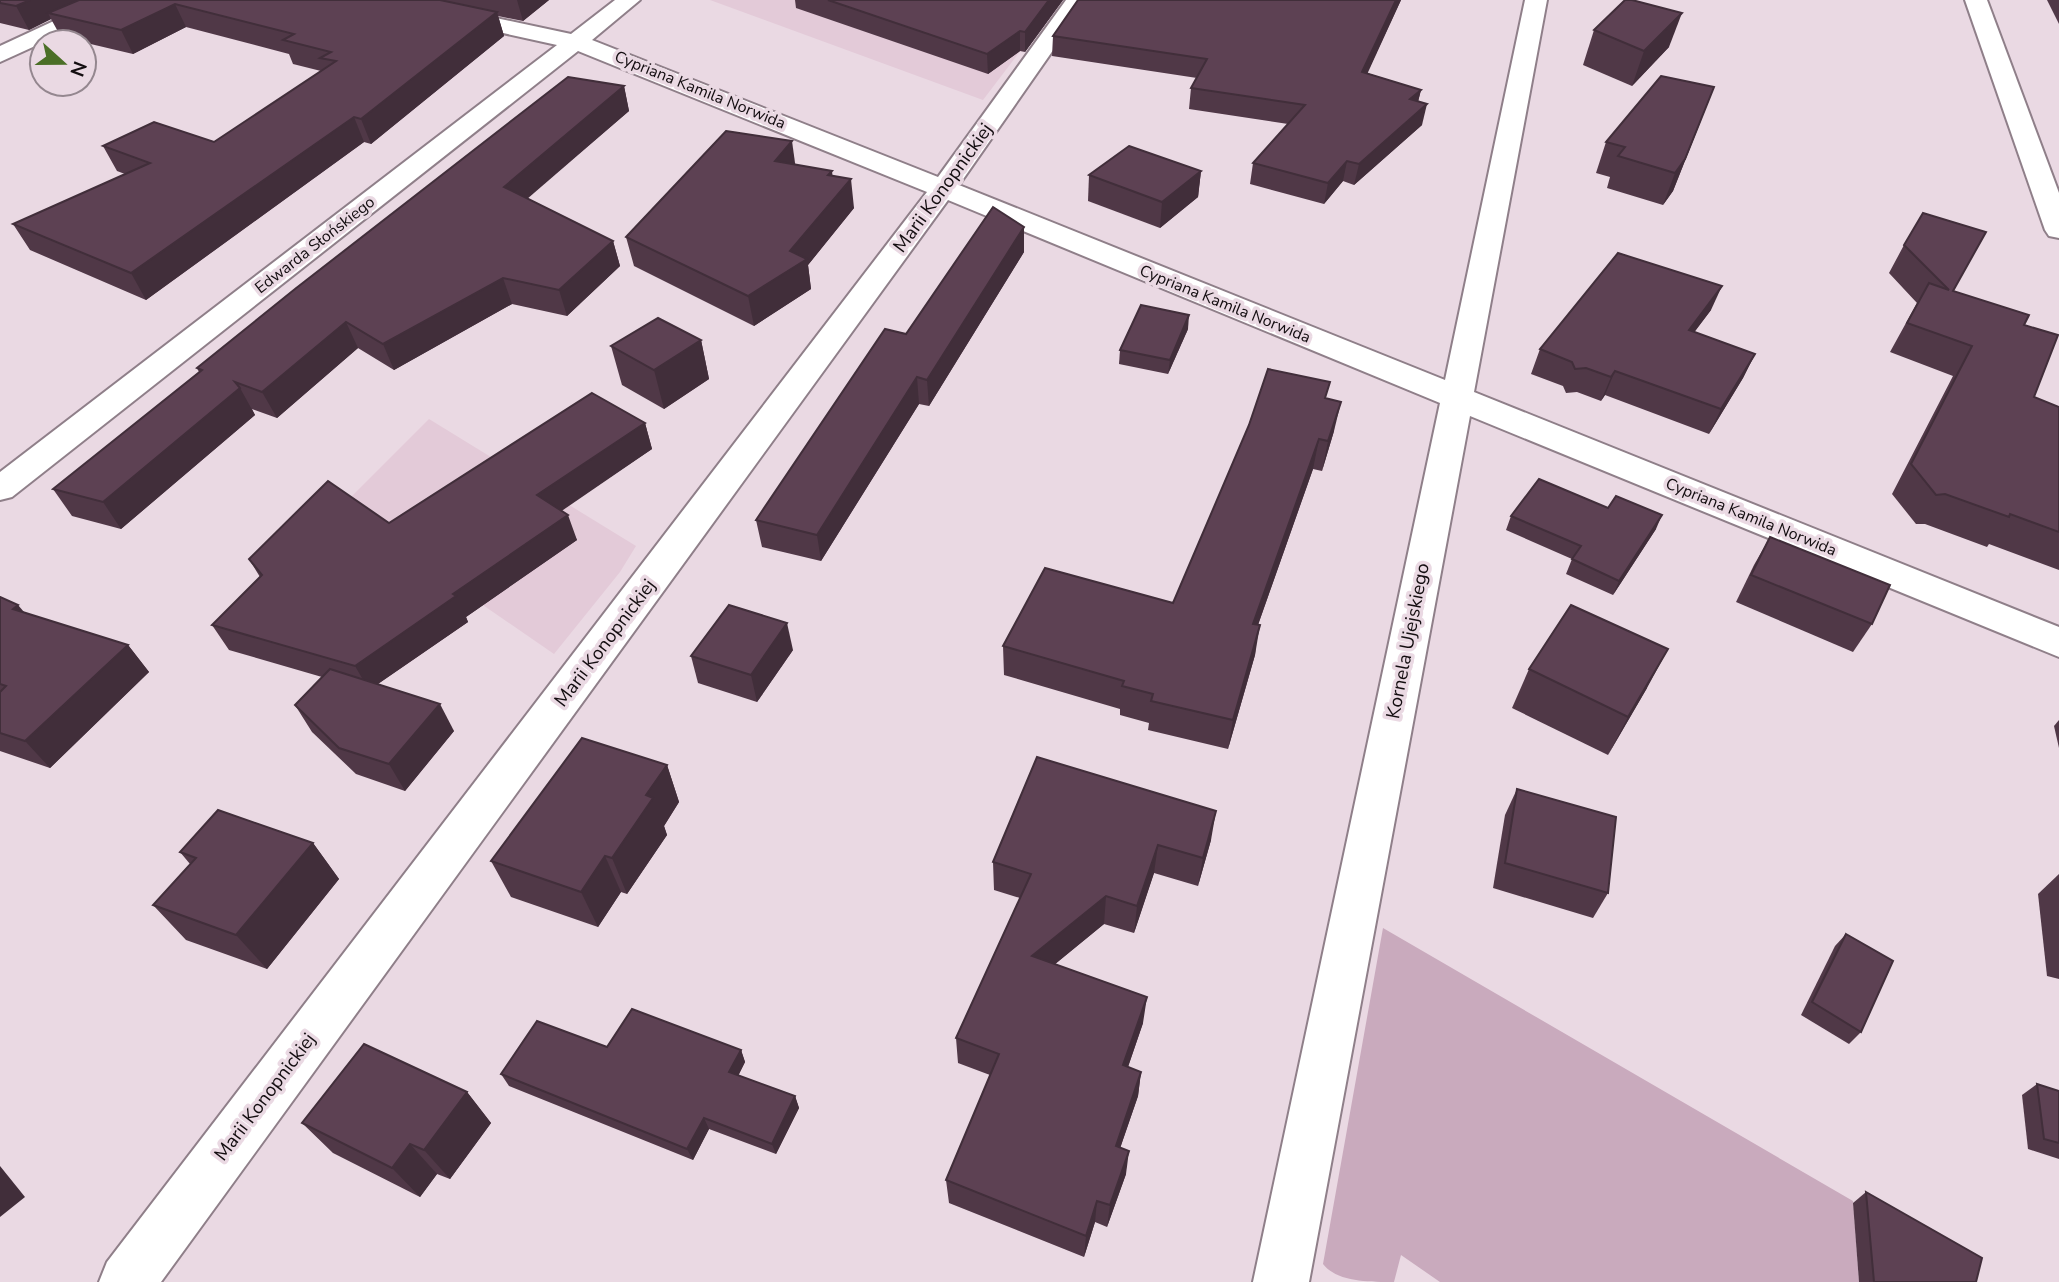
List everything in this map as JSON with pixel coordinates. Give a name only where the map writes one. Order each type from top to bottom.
[{"type":"street","points":[[0,55],[117,0]]},
{"type":"street","name":"Cypriana Kamila Norwida","points":[[380,0],[575,42],[618,56],[2059,643]]},
{"type":"street","name":"Edwarda Słońskiego","points":[[0,489],[629,0]]},
{"type":"street","name":"Marii Konopnickiej","points":[[127,1282],[943,189],[1077,0]]},
{"type":"street","name":"Kornela Ujejskiego","points":[[1281,1282],[1536,0]]},
{"type":"street","points":[[1976,0],[2059,230]]},
{"type":"shaded area","points":[[710,0],[1059,0],[983,100]]},
{"type":"shaded area","points":[[429,419],[636,546],[620,572],[554,654],[341,507]]},
{"type":"shaded area","points":[[1383,928],[1853,1201],[1859,1282],[1440,1282],[1401,1255],[1394,1282],[1354,1280],[1329,1270],[1323,1264]]},
{"type":"building","points":[[0,0],[30,0],[16,6],[0,3]]},
{"type":"building","points":[[79,0],[440,0],[497,12],[361,119],[354,117],[131,273],[13,224],[150,163],[103,146],[154,122],[214,142],[336,61],[320,58],[331,52],[283,40],[294,34],[175,4],[121,30],[48,13]]},
{"type":"building","points":[[828,0],[1049,0],[1025,32],[1020,31],[987,54]]},
{"type":"building","points":[[1078,0],[1396,0],[1362,72],[1421,90],[1410,99],[1427,104],[1359,164],[1347,161],[1328,183],[1253,163],[1305,105],[1191,88],[1207,59],[1053,36]]},
{"type":"building","points":[[1625,0],[1682,13],[1644,51],[1594,30]]},
{"type":"building","points":[[1661,76],[1714,87],[1685,159],[1675,173],[1618,156],[1625,147],[1606,142]]},
{"type":"building","points":[[568,77],[624,86],[504,187],[613,241],[559,290],[503,278],[383,344],[346,322],[262,392],[235,382],[240,388],[103,502],[53,489],[202,370],[197,368],[295,289]]},
{"type":"building","points":[[726,131],[792,141],[775,161],[832,171],[828,175],[851,179],[790,251],[807,259],[748,296],[626,237]]},
{"type":"building","points":[[1129,146],[1201,171],[1162,202],[1089,175]]},
{"type":"building","points":[[993,207],[1024,227],[927,380],[917,377],[817,535],[756,520],[885,329],[906,334]]},
{"type":"building","points":[[1923,213],[1986,232],[1953,291],[2029,315],[2024,325],[2058,335],[2034,397],[2059,407],[2059,532],[1945,494],[1936,495],[1911,464],[1972,346],[1907,323],[1929,283],[1949,290],[1904,245]]},
{"type":"building","points":[[1618,253],[1722,286],[1689,330],[1755,354],[1721,409],[1615,371],[1611,377],[1586,368],[1575,369],[1572,362],[1540,349]]},
{"type":"building","points":[[1141,305],[1189,315],[1170,360],[1120,350]]},
{"type":"building","points":[[658,318],[701,340],[654,370],[611,346]]},
{"type":"building","points":[[1268,369],[1330,382],[1325,398],[1341,402],[1328,441],[1319,439],[1253,624],[1260,625],[1233,720],[1151,701],[1153,694],[1122,686],[1124,681],[1003,646],[1045,568],[1173,603],[1249,425]]},
{"type":"building","points":[[592,393],[645,423],[537,495],[568,515],[355,666],[212,625],[262,575],[249,559],[328,481],[389,523]]},
{"type":"building","points":[[1539,479],[1608,508],[1616,496],[1662,515],[1619,581],[1572,559],[1581,546],[1511,516]]},
{"type":"building","points":[[1770,537],[1890,585],[1872,624],[1751,575]]},
{"type":"building","points":[[0,597],[18,605],[13,609],[128,645],[25,741],[0,733],[0,692],[6,686],[0,684]]},
{"type":"building","points":[[729,605],[787,623],[751,675],[691,656]]},
{"type":"building","points":[[1571,605],[1668,649],[1628,717],[1529,669]]},
{"type":"building","points":[[330,669],[440,704],[389,764],[339,748],[295,705]]},
{"type":"building","points":[[582,738],[667,765],[646,795],[653,798],[612,858],[605,856],[581,892],[491,861]]},
{"type":"building","points":[[1037,757],[1216,811],[1203,858],[1158,845],[1137,906],[1106,896],[1032,956],[1147,997],[1123,1065],[1141,1072],[1116,1146],[1129,1151],[1110,1205],[1097,1201],[1086,1236],[946,1180],[999,1054],[956,1038],[1031,874],[993,862]]},
{"type":"building","points":[[1517,789],[1616,817],[1608,893],[1505,863]]},
{"type":"building","points":[[218,810],[313,843],[236,935],[153,905],[196,858],[180,852]]},
{"type":"building","points":[[1846,934],[1893,961],[1861,1032],[1812,1002]]},
{"type":"building","points":[[632,1009],[741,1050],[729,1072],[795,1096],[772,1144],[704,1118],[687,1149],[501,1074],[537,1021],[607,1047]]},
{"type":"building","points":[[364,1044],[467,1092],[424,1150],[410,1144],[392,1168],[302,1123]]},
{"type":"building","points":[[2037,1084],[2059,1091],[2059,1143],[2044,1139]]},
{"type":"building","points":[[1866,1192],[1982,1258],[1976,1282],[1874,1282]]}]
